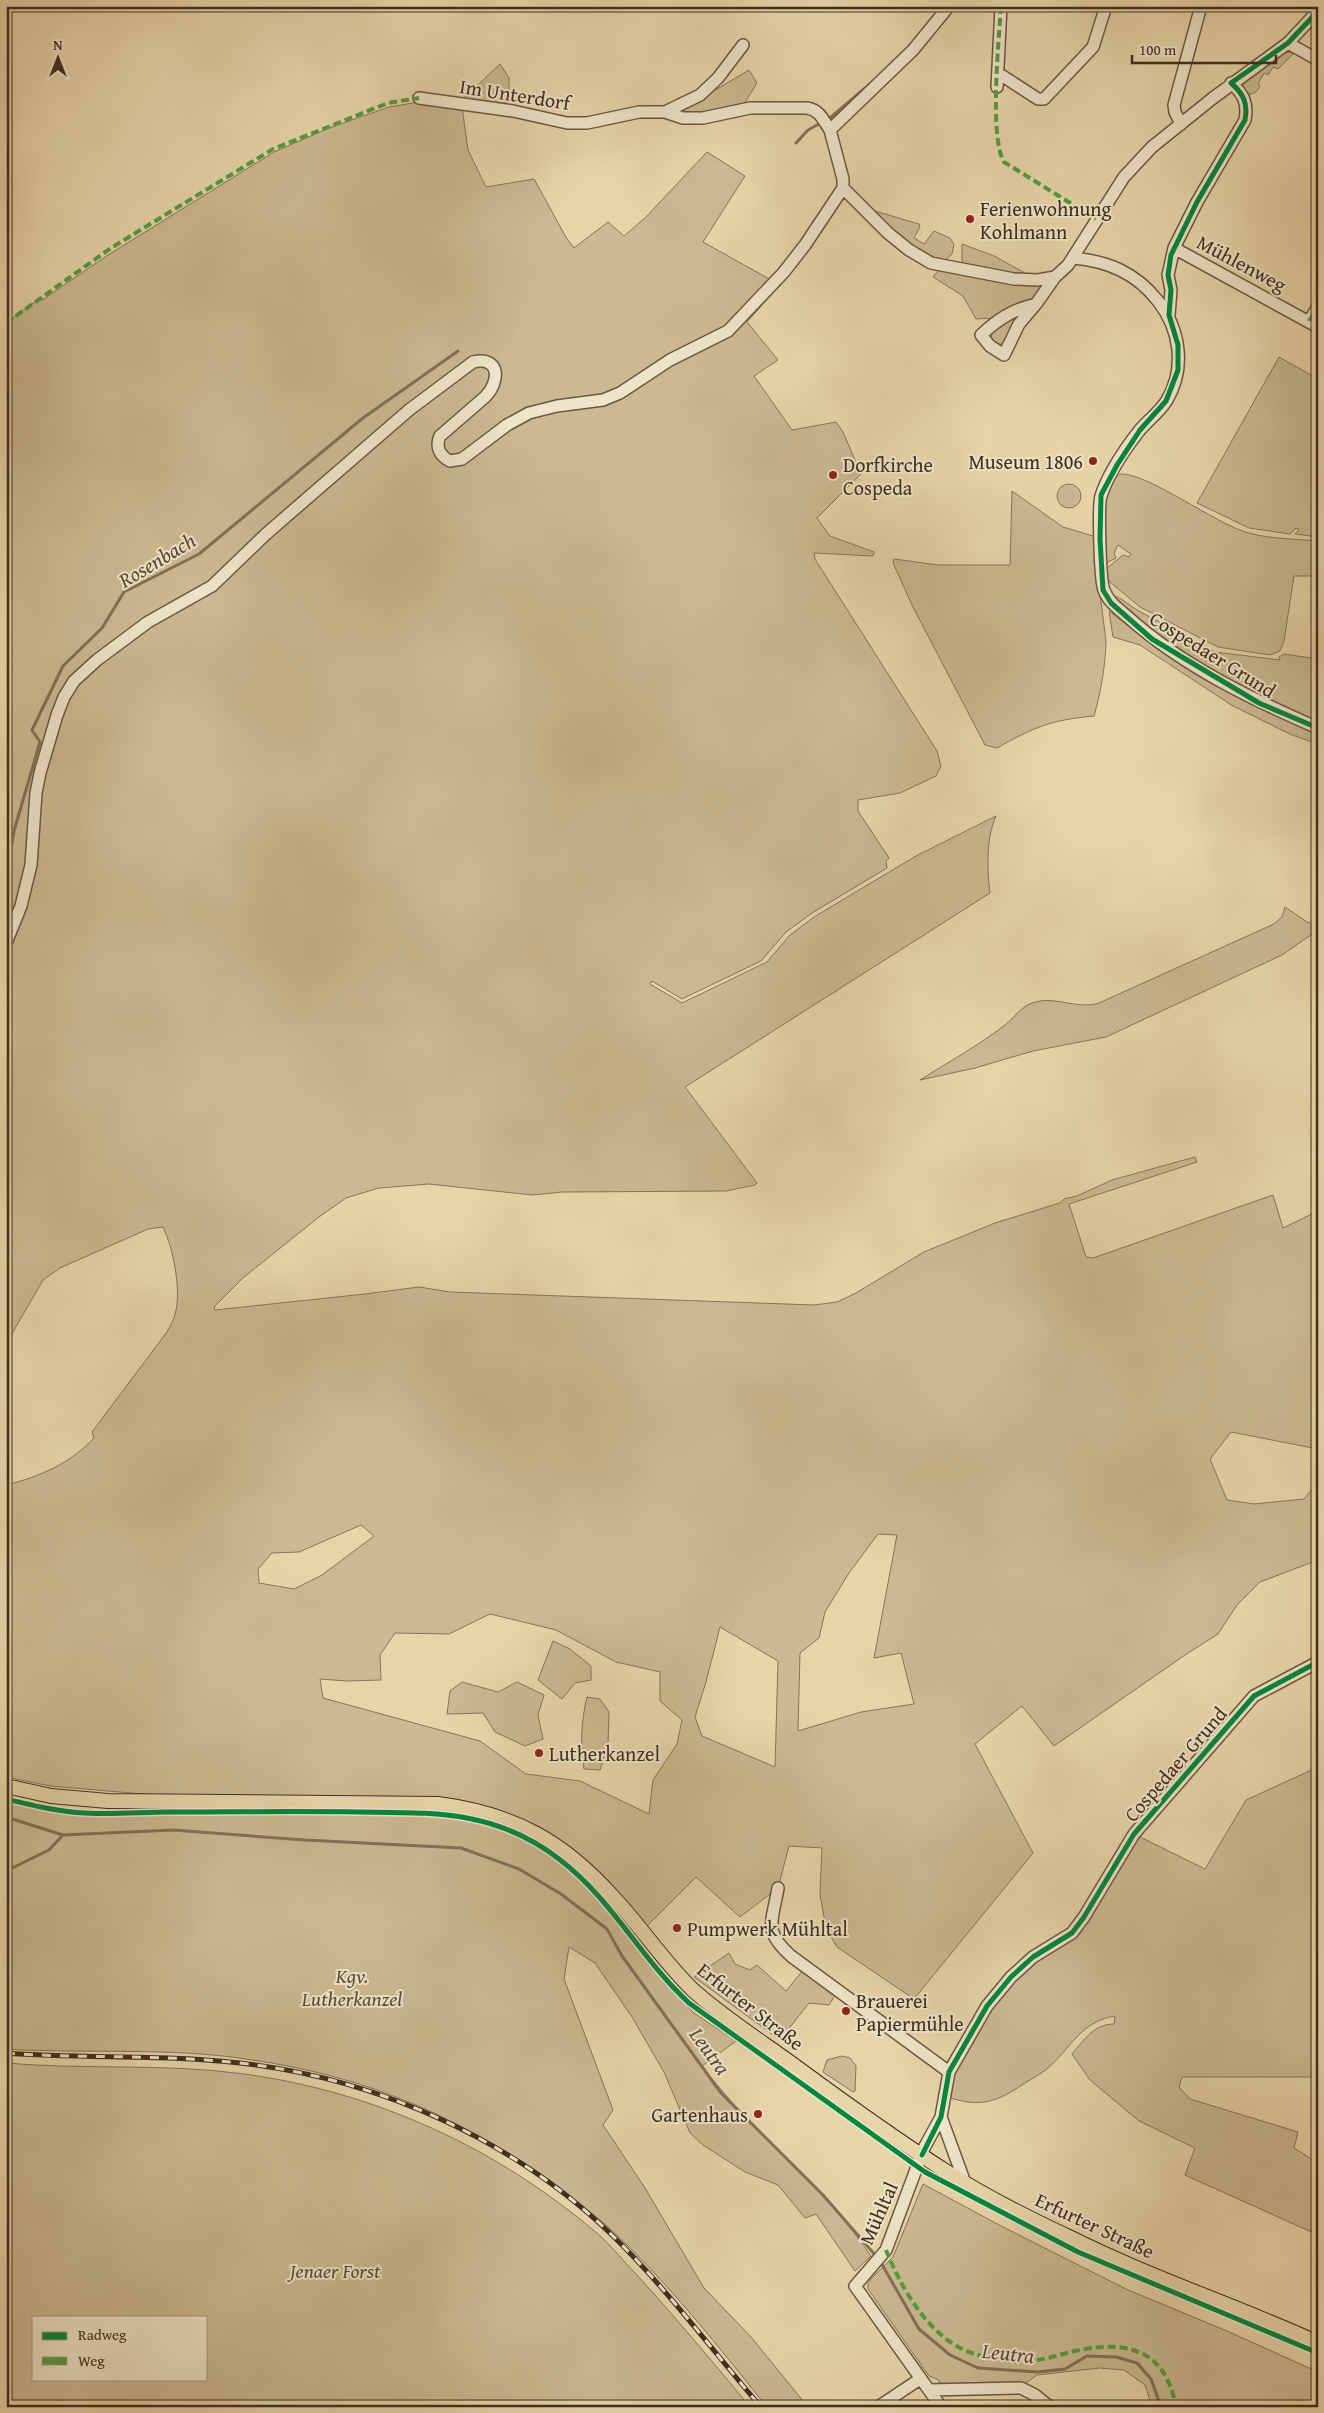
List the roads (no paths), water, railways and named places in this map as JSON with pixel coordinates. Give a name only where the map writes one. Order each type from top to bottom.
[{"type":"main road","name":"Erfurter Straße","points":[[6,1786],[51,1796],[108,1801],[402,1802],[470,1808],[517,1823],[550,1842],[593,1876],[633,1920],[667,1962],[705,2000],[922,2155],[966,2183],[1097,2251],[1318,2343]]},
{"type":"street","points":[[6,943],[22,906],[32,865],[38,784],[51,734],[66,692],[88,667],[148,622],[212,586],[266,534],[410,410],[473,362],[481,361],[491,365],[496,372],[496,380],[492,390],[485,397],[440,436],[438,444],[440,452],[450,461],[462,459],[507,425],[529,413],[556,406],[603,400],[620,393],[670,360],[728,331],[768,290],[813,233],[843,188],[844,179],[827,124],[913,50],[949,6]]},
{"type":"street","points":[[997,87],[1001,6]]},
{"type":"street","points":[[998,73],[1038,99],[1044,99],[1093,47],[1106,6]]},
{"type":"street","points":[[1181,124],[1174,105],[1201,6]]},
{"type":"street","points":[[1036,304],[1022,308],[999,319],[981,335],[990,346],[1004,355],[1020,324],[1036,304],[1055,277],[1073,258],[1124,177],[1152,147],[1231,83],[1288,43],[1318,11]]},
{"type":"street","points":[[1288,43],[1318,60]]},
{"type":"street","points":[[665,112],[700,95],[718,78],[742,45]]},
{"type":"street","points":[[1150,291],[1161,285],[1168,275],[1174,248],[1245,120],[1247,111],[1245,99],[1231,83]]},
{"type":"street","name":"Im Unterdorf","points":[[419,98],[512,112],[567,123],[587,122],[639,112],[665,112],[683,118],[703,118],[750,108],[807,108],[813,109],[827,124]]},
{"type":"street","points":[[843,188],[870,217],[909,250],[931,263],[1014,279],[1038,280],[1055,277]]},
{"type":"street","name":"Mühlenweg","points":[[1174,248],[1313,324]]},
{"type":"street","points":[[1073,258],[1096,261],[1119,269],[1136,278],[1150,291],[1169,315]]},
{"type":"street","points":[[1168,275],[1171,290],[1169,315]]},
{"type":"street","points":[[1313,324],[1318,307]]},
{"type":"street","name":"Cospedaer Grund","points":[[1169,315],[1178,353],[1178,370],[1172,389],[1166,401],[1140,430],[1117,465],[1100,499],[1103,590],[1111,602],[1152,639],[1259,703],[1318,728]]},
{"type":"street","name":"Cospedaer Grund","points":[[922,2155],[941,2117],[949,2072],[987,2006],[1011,1977],[1032,1957],[1072,1933],[1134,1834],[1211,1743],[1254,1696],[1318,1662]]},
{"type":"street","points":[[778,1888],[771,1934],[777,1944],[949,2072]]},
{"type":"street","points":[[941,2117],[966,2183]]},
{"type":"street","name":"Mühltal","points":[[920,2379],[854,2286],[886,2250],[922,2155]]},
{"type":"street","points":[[878,2407],[920,2379],[941,2407]]},
{"type":"street","points":[[929,2390],[1021,2388],[1035,2395],[1050,2407]]},
{"type":"waterway","points":[[796,143],[808,130],[830,118],[871,83]]},
{"type":"waterway","name":"Rosenbach","points":[[6,881],[14,831],[40,742],[32,730],[63,666],[102,628],[124,592],[199,554],[363,418],[458,351]]},
{"type":"waterway","name":"Leutra","points":[[6,1817],[63,1835],[173,1830],[305,1840],[461,1848],[519,1869],[561,1894],[607,1929],[622,1956],[721,2093],[823,2195],[876,2256]]},
{"type":"waterway","points":[[6,1871],[49,1850],[63,1835]]},
{"type":"waterway","name":"Leutra","points":[[880,2261],[919,2329],[950,2355],[978,2368],[1038,2372],[1065,2369],[1087,2356],[1116,2357],[1137,2363],[1151,2379],[1161,2407]]},
{"type":"railway","points":[[6,2053],[182,2058],[240,2063],[291,2071],[342,2083],[392,2099],[441,2119],[488,2143],[533,2171],[575,2202],[614,2237],[671,2299],[761,2407]]},
{"type":"place","name":"Ferienwohnung Kohlmann","points":[[970,219]]},
{"type":"place","name":"Museum 1806","points":[[1093,461]]},
{"type":"place","name":"Dorfkirche Cospeda","points":[[833,475]]},
{"type":"place","name":"Lutherkanzel","points":[[539,1753]]},
{"type":"place","name":"Pumpwerk Mühltal","points":[[677,1928]]},
{"type":"place","name":"Brauerei Papiermühle","points":[[846,2011]]},
{"type":"place","name":"Gartenhaus","points":[[758,2114]]},
{"type":"park label","name":"Kgv. Lutherkanzel","points":[[352,1986]]},
{"type":"park label","name":"Jenaer Forst","points":[[335,2270]]}]
